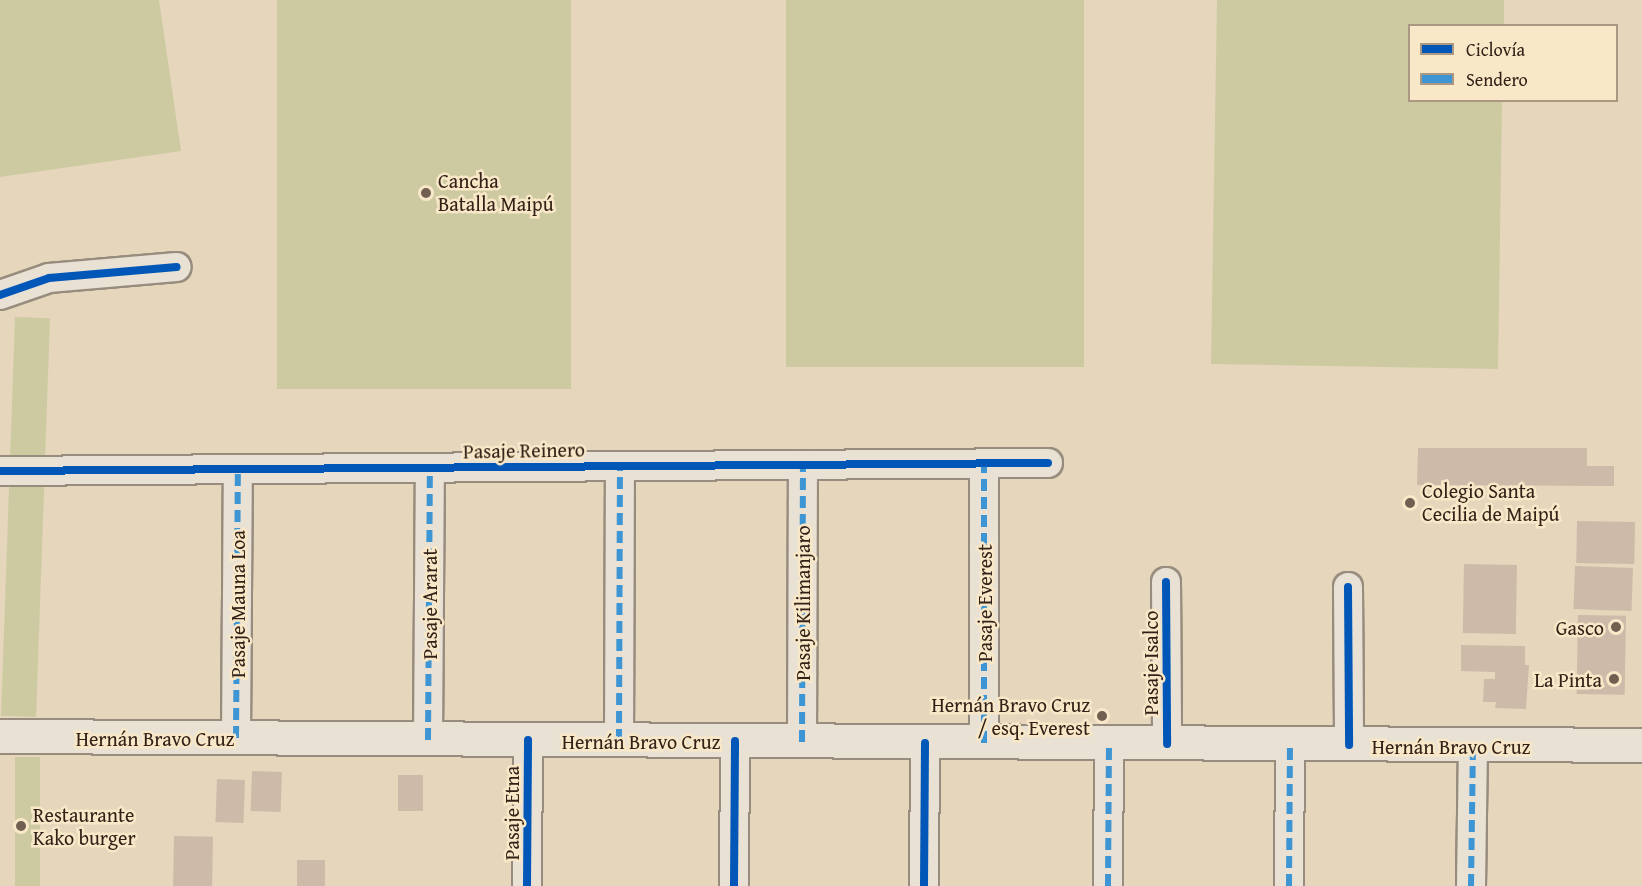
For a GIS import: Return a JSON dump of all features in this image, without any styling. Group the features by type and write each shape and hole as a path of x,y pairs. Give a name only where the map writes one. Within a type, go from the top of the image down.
{"main road":[{"name":"Hernán Bravo Cruz","path":"0,736 925,743 1642,745"}],"street":[{"path":"0,295 49,278 177,267"},
{"name":"Pasaje Reinero","path":"0,471 1048,462"},
{"name":"Pasaje Everest","path":"984,463 984,743"},
{"name":"Pasaje Kilimanjaro","path":"802,742 803,465"},
{"path":"619,741 620,466"},
{"name":"Pasaje Ararat","path":"428,740 430,468"},
{"name":"Pasaje Mauna Loa","path":"236,738 238,470"},
{"name":"Pasaje Isalco","path":"1166,582 1167,744"},
{"path":"1348,587 1348,745"},
{"name":"Pasaje Etna","path":"527,886 528,740"},
{"path":"734,886 735,741"},
{"path":"924,886 925,743"},
{"path":"1108,886 1109,744"},
{"path":"1289,886 1290,745"},
{"path":"1471,886 1473,746"}],"shaded area":[{"path":"0,0 159,0 181,151 0,177"},
{"name":"Cancha Batalla Maipú","path":"277,0 571,0 571,389 277,389"},
{"path":"786,0 1084,0 1084,367 786,367"},
{"path":"1217,0 1504,0 1504,24 1408,24 1408,102 1502,102 1498,369 1211,364"},
{"path":"15,317 50,318 36,717 1,716"},
{"path":"15,757 40,757 40,886 15,886"}],"building":[{"path":"1418,448 1587,448 1587,466 1614,466 1614,486 1417,485"},
{"path":"1577,521 1635,522 1634,564 1576,563"},
{"path":"1464,564 1517,565 1516,634 1463,633"},
{"path":"1575,566 1633,568 1631,611 1573,609"},
{"path":"1578,615 1626,616 1625,695 1577,694"},
{"path":"1461,645 1525,646 1525,665 1529,665 1526,709 1495,708 1496,702 1483,702 1484,679 1495,679 1495,672 1461,671"},
{"path":"252,771 282,772 281,812 251,811"},
{"path":"398,775 423,775 423,811 398,811"},
{"path":"217,779 245,780 243,823 215,822"},
{"path":"174,836 213,837 212,886 173,886"},
{"path":"297,860 325,860 325,886 297,886"}],"marked path":[{"path":"984,463 984,743"},
{"path":"802,742 803,465"},
{"path":"619,741 620,466"},
{"path":"428,740 430,468"},
{"path":"236,738 238,470"},
{"path":"1108,886 1109,744"},
{"path":"1289,886 1290,745"},
{"path":"1471,886 1473,746"}],"cycle path":[{"path":"0,295 49,278 177,267"},
{"path":"0,471 1048,463"},
{"path":"1166,582 1167,744"},
{"path":"1348,587 1349,745"},
{"path":"527,886 528,740"},
{"path":"734,886 735,741"},
{"path":"924,886 925,743"}],"place":[{"name":"Cancha Batalla Maipú","path":"426,193"},
{"name":"Colegio Santa Cecilia de Maipú","path":"1410,503"},
{"name":"Gasco","path":"1616,627"},
{"name":"La Pinta","path":"1614,679"},
{"name":"Hernán Bravo Cruz / esq. Everest","path":"1102,716"},
{"name":"Restaurante Kako burger","path":"21,826"}]}
